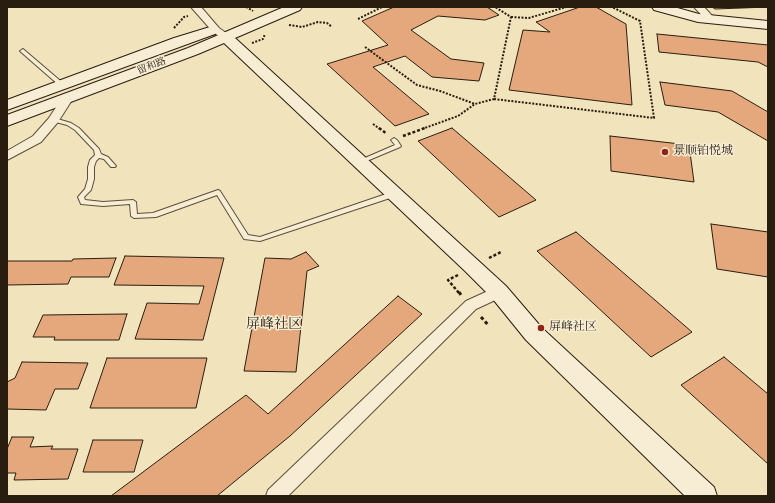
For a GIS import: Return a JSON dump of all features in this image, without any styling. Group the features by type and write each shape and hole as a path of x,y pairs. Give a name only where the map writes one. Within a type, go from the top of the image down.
{"street":[{"path":"196,7 221,34 499,292 534,334 572,368 704,496"},
{"name":"留和路","path":"7,105 178,41 221,34 271,7"},
{"name":"留和路","path":"7,122 66,100 221,34 295,7"},
{"path":"659,7 698,18 768,24"},
{"path":"699,7 710,19"},
{"path":"7,156 37,139 54,120 66,100"},
{"path":"275,496 471,306 499,292"}],"lane":[{"path":"23,51 62,85"},
{"path":"54,120 69,124 77,130 97,150 98,155"},
{"path":"360,162 398,146 394,140"},
{"path":"98,155 106,158 113,166"},
{"path":"98,155 93,160 88,190 81,197 83,202 103,204 133,202 134,216 154,215 218,192 246,237 260,239 394,194"}],"path":[{"path":"358,19 382,7"},
{"path":"495,7 511,17 529,18 566,7"},
{"path":"373,124 394,140 458,116 475,104 494,99 654,118 640,21 612,7"},
{"path":"494,99 511,17"},
{"path":"288,24 302,27 318,22 328,23 332,27"},
{"path":"365,47 417,85 440,91 475,104"}],"building":[{"path":"394,7 487,7 499,15 485,20 438,16 411,30 451,59 484,63 479,81 432,77 405,56 373,67 429,114 395,126 327,64 388,45 362,21"},
{"path":"580,7 596,7 626,24 632,105 509,90 523,30 550,32 536,22"},
{"path":"712,7 768,7 715,9"},
{"path":"657,34 768,45 768,67 758,62 659,52"},
{"path":"660,82 732,91 768,112 768,141 718,112 665,105"},
{"path":"452,128 536,200 499,217 418,141"},
{"path":"610,136 689,145 694,182 611,171"},
{"path":"711,224 768,232 768,277 717,269"},
{"path":"576,232 692,332 651,357 537,251"},
{"path":"306,252 319,266 307,271 296,372 244,371 265,258 291,259"},
{"path":"125,256 224,258 203,340 135,339 147,303 199,304 204,286 114,285"},
{"path":"116,258 109,277 71,277 68,284 7,285 7,261 72,261 73,259"},
{"path":"398,296 422,314 290,436 217,496 111,496 246,395 268,414"},
{"path":"127,314 119,340 54,340 55,337 33,337 43,315"},
{"path":"724,357 768,394 768,464 681,385"},
{"path":"107,358 207,358 196,408 90,408"},
{"path":"22,362 88,363 78,389 55,389 46,410 7,409 7,382 15,378"},
{"path":"12,437 34,437 30,447 53,446 51,449 78,449 68,479 14,480 16,473 7,473 7,449"},
{"path":"93,440 143,440 134,472 83,472"}],"place":[{"name":"景顺铂悦城","path":"665,152"},
{"name":"屏峰社区","path":"541,328"}],"district":[{"name":"屏峰社区","path":"274,326"}]}
